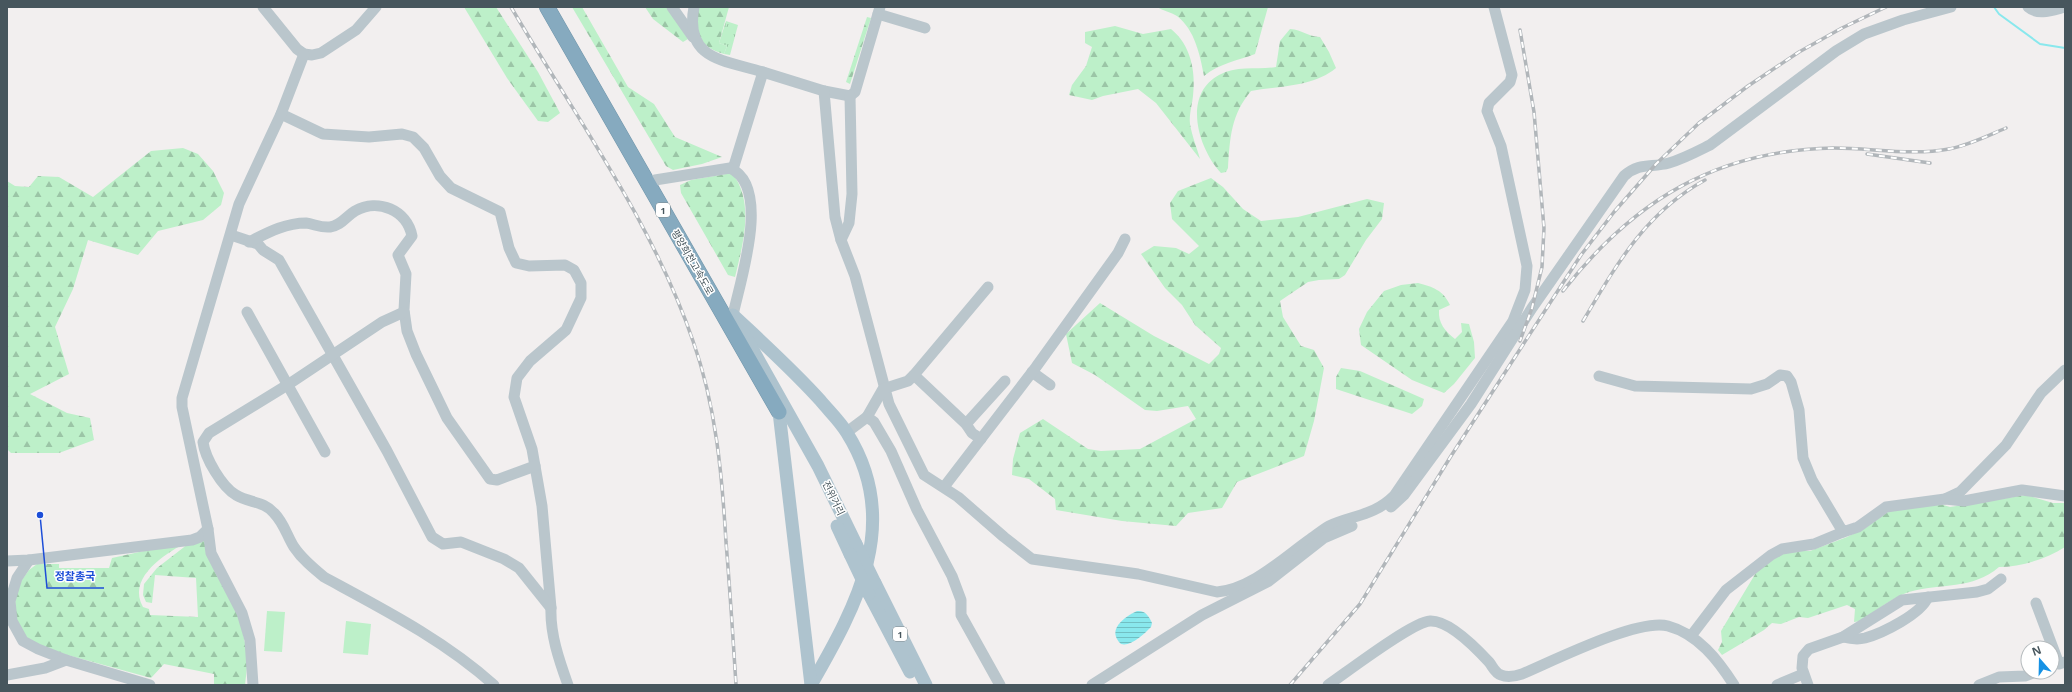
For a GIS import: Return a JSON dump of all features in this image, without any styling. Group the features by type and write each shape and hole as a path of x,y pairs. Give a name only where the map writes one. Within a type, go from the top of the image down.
{"highway":[{"name":"평양희천고속도로","path":"547,7 779,412"},
{"name":"평양희천고속도로","path":"554,7 733,315"}],"main road":[{"name":"전위거리","path":"733,315 814,459 853,549"},
{"path":"733,315 795,373 847,432 866,472 874,508 874,530 859,590 837,638 811,685"},
{"name":"전위거리","path":"779,412 853,549 916,685"},
{"path":"779,412 811,685"},
{"name":"전위거리","path":"872,588 926,685"}],"street":[{"path":"263,7 297,49 304,54 312,55 321,53 356,30 376,7"},
{"path":"672,7 701,50 714,57 824,91 850,96 855,92 879,11 925,28"},
{"path":"694,7 691,25 695,39"},
{"path":"824,91 835,217 841,240 855,276 883,388 895,418 924,475 958,497 1032,559 1138,574 1217,592 1226,592 1248,583 1327,527 1372,512 1384,506 1394,496 1513,321 1525,290 1528,266 1501,146 1487,111 1488,103 1510,82 1512,75 1494,7"},
{"path":"1092,685 1202,614 1268,581 1324,538 1384,513 1404,495 1471,404 1532,308 1624,176 1632,168 1667,163 1687,157 1710,145 1836,51 1864,34 1903,20 1951,7"},
{"path":"2028,7 2033,11 2039,12 2065,7"},
{"path":"253,685 250,640 242,613 211,553 208,529 182,407 182,398 231,236 239,204 281,114 304,54"},
{"path":"734,169 763,72"},
{"path":"841,240 849,223 852,194 850,96"},
{"path":"281,114 323,134 369,137 402,134 413,137 424,148 440,176 451,188 500,212 509,248 516,263 529,266 565,265 574,270 581,283 581,298 575,314 566,330 530,361 517,378 514,397 532,449 542,506 551,622 558,657 568,685"},
{"path":"655,180 707,170 730,168 738,171 744,179 752,206 747,252 733,315"},
{"path":"249,242 278,228 308,223 316,227 329,227 341,224 356,211 377,206 392,208 403,217 410,228 412,236 398,255 406,274 404,312 407,331 416,354 447,418 483,472 490,479 497,480 535,466"},
{"path":"231,236 258,244 263,250 279,260 387,450 432,537 444,544 461,542 504,559 519,568 551,608"},
{"path":"944,488 1032,372 1118,253 1125,239"},
{"path":"847,432 867,417 883,388 908,381 914,375 988,287"},
{"path":"247,312 289,384 325,452"},
{"path":"404,312 382,322 289,384 209,433 203,442 204,450 212,466 229,489 236,495 265,504 273,512 283,523 293,546 309,565 324,577 431,637 476,668 494,685"},
{"path":"1945,499 1960,492 2006,445 2041,393 2065,370"},
{"path":"1032,372 1050,385"},
{"path":"914,375 966,424 972,433 981,439"},
{"path":"1599,376 1635,386 1751,389 1767,384 1780,375 1787,376 1791,382 1799,410 1803,458 1812,480 1843,532"},
{"path":"966,424 1005,381"},
{"path":"867,417 874,422 891,451 917,510 952,576 961,600 961,615 1000,685"},
{"path":"1691,636 1726,590 1771,555 1782,549 1814,544 1858,527 1886,508 1945,499 1964,501 2022,490 2065,496"},
{"path":"7,561 29,560 192,540 200,537 208,529"},
{"path":"29,560 17,578 10,601 12,621 23,641 38,649 66,660 150,685"},
{"path":"1808,685 1803,674 1803,656 1809,650 1844,637 1902,600 1977,592 1988,589 2001,579"},
{"path":"1217,592 1222,604"},
{"path":"1844,637 1854,639 1864,638 1898,623 1920,609 1928,597"},
{"path":"2036,603 2050,640"},
{"path":"1328,685 1406,632 1430,621 1445,625 1460,635 1476,649 1496,672 1502,676 1510,677 1522,674 1596,642 1650,624 1667,626 1691,636 1720,662 1734,685"},
{"path":"7,675 45,668 66,660"},
{"path":"1777,685 1803,674"},
{"path":"1979,685 1999,677 2027,681"}],"green space":[{"path":"464,7 496,7 538,72 560,113 548,122 538,121 507,78"},
{"path":"572,7 582,7 628,87 654,104 675,137 722,157 702,164 673,170 666,166"},
{"path":"645,7 668,7 688,39 683,42 653,19"},
{"path":"697,7 729,7 719,43 727,46 724,54 715,51 703,43 697,31"},
{"path":"1157,7 1268,7 1255,54 1222,65 1204,76 1196,43 1188,28 1177,16"},
{"path":"867,17 871,18 850,84 846,82"},
{"path":"726,21 738,25 730,55 724,54 727,46 719,43"},
{"path":"1115,26 1143,34 1171,29 1178,35 1188,51 1193,68 1194,87 1190,124 1200,159 1156,103 1138,89 1103,96 1092,100 1069,95 1072,85 1086,66 1092,47 1085,43 1085,32"},
{"path":"1290,29 1320,37 1336,68 1317,79 1295,85 1251,91 1244,100 1235,118 1231,136 1228,168 1226,172 1221,173 1206,150 1201,136 1197,108 1200,95 1208,84 1219,75 1226,72 1240,69 1276,67 1280,41"},
{"path":"183,148 198,154 213,171 224,193 221,205 203,220 158,231 138,255 88,240 73,289 55,327 69,374 30,394 67,413 90,418 94,440 59,453 11,453 7,449 7,181 15,186 29,187 38,176 59,177 93,197 151,151"},
{"path":"732,173 739,184 745,210 744,237 735,277 728,275 681,193 680,185 691,180"},
{"path":"1211,178 1223,187 1243,209 1261,221 1298,217 1367,199 1384,203 1382,219 1366,240 1345,275 1339,279 1308,282 1280,301 1283,317 1301,346 1314,350 1324,368 1314,421 1304,456 1237,482 1222,508 1188,513 1176,526 1122,521 1056,510 1055,499 1029,479 1012,475 1013,459 1020,433 1043,419 1088,449 1101,451 1140,449 1196,419 1188,406 1157,411 1145,410 1095,375 1072,363 1066,334 1100,303 1154,336 1209,364 1219,354 1221,348 1195,325 1182,305 1165,288 1141,254 1154,246 1176,248 1189,254 1199,246 1172,219 1170,203 1178,191"},
{"path":"1418,283 1437,290 1444,296 1450,305 1439,310 1441,323 1448,333 1455,339 1462,332 1461,323 1469,324 1474,342 1475,358 1454,384 1444,393 1412,380 1361,345 1359,329 1367,312 1384,291 1401,285"},
{"path":"1341,368 1360,371 1424,399 1422,406 1412,414 1336,389 1336,377"},
{"path":"2026,495 2053,503 2065,503 2065,547 2033,562 2016,566 1999,567 1989,574 1967,583 1909,592 1890,601 1861,621 1854,622 1855,609 1847,605 1808,618 1799,617 1781,624 1772,623 1764,630 1722,655 1718,650 1722,642 1721,631 1757,571 1778,556 1790,551 1810,551 1847,537 1867,527 1876,518 1892,510 1940,504 1950,507"},
{"path":"206,539 240,618 248,658 245,685 214,685 214,674 164,664 151,678 53,651 28,640 16,623 15,596 21,581 29,570 37,564 59,564 59,568 109,568 112,558 162,547 180,546 155,563 148,571 143,579 139,597 143,607 149,609 150,615 198,617 196,578 155,575 152,603 146,602 143,595 144,584 157,568 188,544"},
{"path":"267,611 285,612 282,652 264,651"},
{"path":"346,621 371,624 368,655 343,653"}],"water":[{"path":"1137,611 1142,611 1148,616 1152,623 1151,627 1133,642 1129,644 1121,644 1115,634 1118,624"}],"waterway":[{"path":"1994,7 1999,14 2040,44 2065,48"}],"railway":[{"path":"511,7 611,170 634,211 676,297 693,341 707,390 717,440 736,685"},
{"path":"1290,685 1360,604 1451,456 1581,255 1614,212 1656,164 1699,123 1748,86 1799,52 1842,28 1886,7"},
{"path":"1520,30 1534,112 1544,228 1542,267 1532,308 1520,341"},
{"path":"1563,291 1590,259 1619,231 1649,206 1681,186 1716,170 1752,158 1792,151 1848,148 1920,152 1949,149 1971,143 2006,128"},
{"path":"1867,154 1930,163"},
{"path":"1583,321 1621,260 1649,224 1665,208 1684,193 1705,180"}],"place":[{"name":"정찰총국","path":"40,515"}]}
